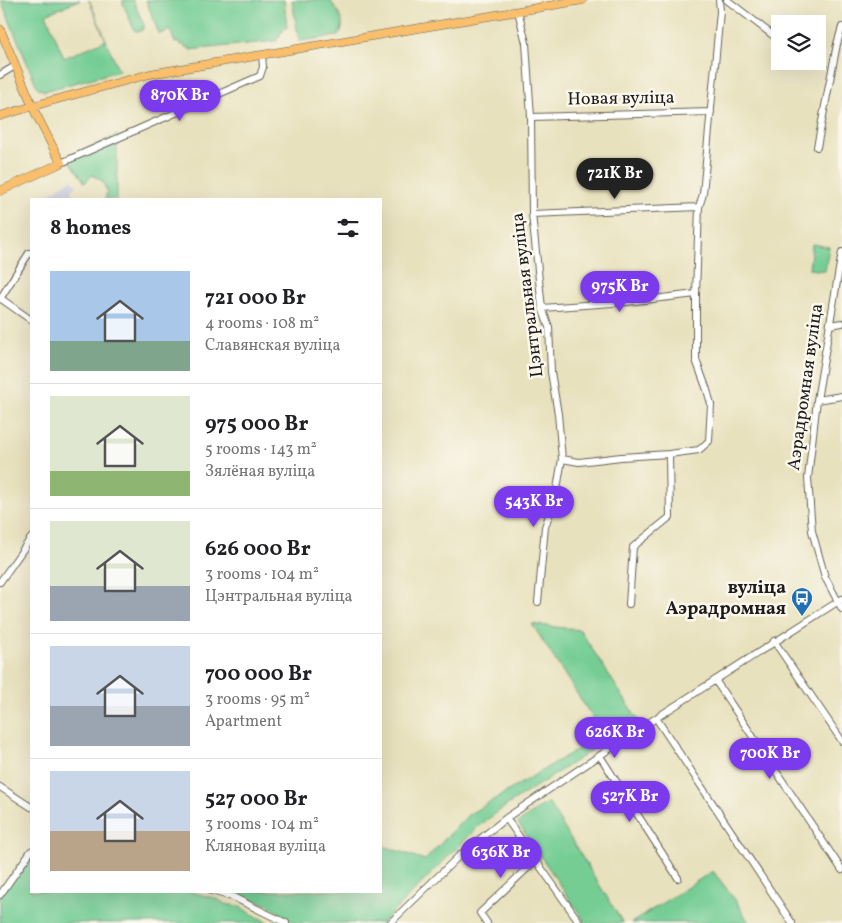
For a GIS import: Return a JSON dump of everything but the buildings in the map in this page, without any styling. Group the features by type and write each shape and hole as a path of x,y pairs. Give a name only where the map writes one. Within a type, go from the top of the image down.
{"main road":[{"path":"0,116 150,74 583,0"},
{"path":"0,28 32,106 61,163 0,191"}],"street":[{"path":"562,459 579,462 621,456 669,454 698,450 709,441 711,404 696,360 696,294 699,207 704,194 720,11 719,0"},
{"path":"726,0 771,34"},
{"name":"Цэнтральная вуліца","path":"518,11 526,43 531,117 532,214 542,308 548,327 551,372 558,414 562,459 556,495 545,527 538,602"},
{"path":"818,147 837,44 842,27"},
{"path":"61,163 260,76 263,67 262,55"},
{"path":"0,75 16,66"},
{"name":"Новая вуліца","path":"531,117 711,112"},
{"path":"532,214 699,207"},
{"path":"29,252 0,299 30,319"},
{"name":"Аэрадромная вуліца","path":"842,252 817,400 808,478 812,531 825,578 840,600 842,610"},
{"path":"542,308 627,302 696,294"},
{"path":"830,325 842,323"},
{"path":"817,400 842,396"},
{"path":"629,604 633,547 670,517 669,454"},
{"path":"0,582 30,539"},
{"path":"390,923 460,855 506,818 656,718 840,600"},
{"path":"774,641 842,741"},
{"path":"715,680 842,870"},
{"path":"656,718 792,923"},
{"path":"600,756 678,878"},
{"path":"0,787 30,806"},
{"path":"506,818 580,923"},
{"path":"0,895 30,852"},
{"path":"487,923 480,913 536,860"},
{"path":"218,893 233,897 286,923"}],"shaded area":[{"path":"72,179 77,186 72,190 72,198 44,198"}],"green space":[{"path":"1,0 80,0 46,14 64,58 106,40 119,71 44,91 37,87"},
{"path":"123,0 133,0 144,25 143,29 139,32 134,30 123,3"},
{"path":"146,0 284,0 287,28 280,32 277,41 190,50 189,47 185,48 184,44 175,43 170,30 159,34"},
{"path":"292,0 330,0 339,13 342,22 341,31 338,36 299,41"},
{"path":"117,135 117,198 105,198 107,191 102,181 92,175 85,183 68,158"},
{"path":"812,244 829,247 825,271 809,269"},
{"path":"532,624 580,630 638,720 480,825 382,923 295,923 266,904 236,893 382,893 382,845 425,860 468,815 603,734"},
{"path":"548,802 623,923 586,923 518,823"},
{"path":"30,852 30,893 196,893 218,899 225,904 238,906 269,923 0,923 0,897"},
{"path":"713,871 736,901 749,923 631,923"}],"water":[{"path":"540,492 544,493 546,502 541,509 534,510 531,499"}],"place":[{"name":"вуліца Аэрадромная","path":"802,617"}]}
